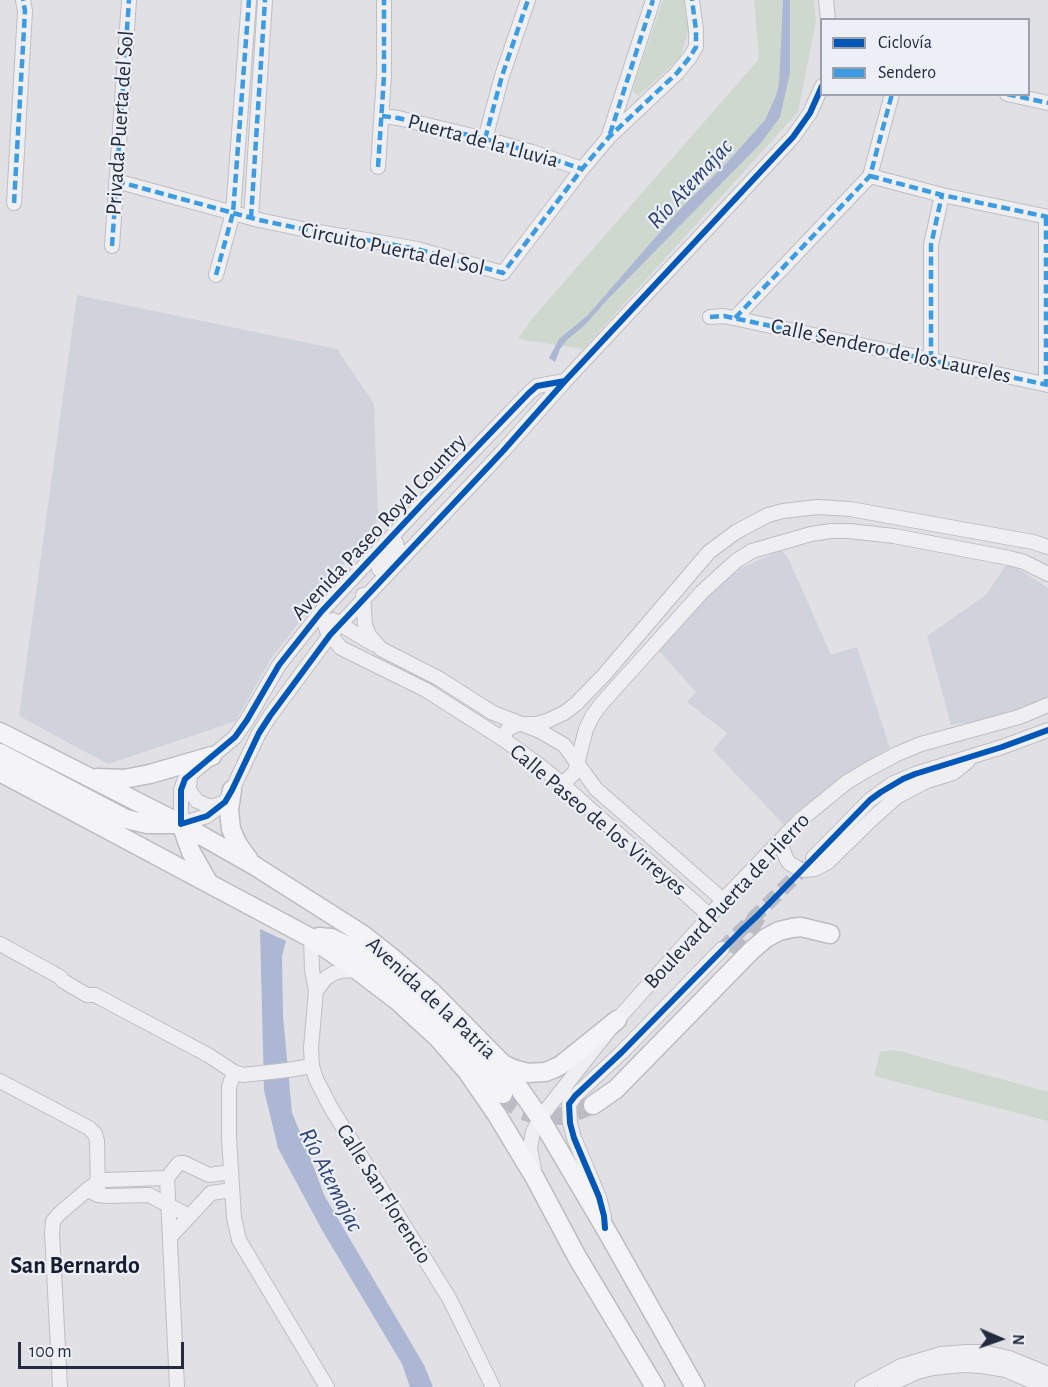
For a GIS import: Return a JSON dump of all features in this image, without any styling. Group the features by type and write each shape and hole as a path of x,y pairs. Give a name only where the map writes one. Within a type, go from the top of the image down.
{"main road":[{"name":"Avenida de la Patria","path":"0,732 181,824 255,866 362,934 432,992 500,1061 540,1118 695,1387"},
{"path":"0,753 126,819 147,824 181,824 190,852 210,884"},
{"path":"87,776 105,779 134,777 212,756"},
{"name":"Avenida de la Patria","path":"0,772 311,938 408,1010 466,1070 497,1115 535,1178 577,1257 655,1387"},
{"path":"229,796 231,829 241,850 255,866"},
{"path":"311,938 318,927 324,925 339,926 362,934"},
{"path":"727,951 607,1084 593,1105 616,1089 766,938 792,927 830,934"},
{"path":"311,938 325,937 339,941 364,955 393,976 456,1034 503,1094"},
{"path":"500,1061 513,1069 528,1073 545,1072 561,1065 617,1020"}],"street":[{"path":"14,203 25,11 22,0"},
{"name":"Privada Puerta del Sol","path":"112,246 129,0"},
{"path":"216,274 232,213 249,0"},
{"path":"251,218 265,0"},
{"path":"378,167 382,116 384,0"},
{"path":"485,139 502,76 528,0"},
{"name":"Circuito Puerta del Sol","path":"609,137 653,0"},
{"name":"Circuito Puerta del Sol","path":"116,181 251,218 417,249 503,273 609,137 677,73 690,57 696,47 692,0"},
{"path":"826,0 828,18"},
{"path":"244,66 261,67"},
{"name":"Avenida Paseo Royal Country","path":"229,796 259,733 330,635 793,136 810,113 820,90"},
{"name":"Calle Sendero de los Laureles","path":"735,318 870,176 891,96"},
{"path":"1016,96 1048,103"},
{"name":"Puerta de la Lluvia","path":"382,116 485,139 582,169"},
{"path":"870,176 942,195 1047,217 1047,384"},
{"path":"931,360 931,245 942,195"},
{"name":"Calle Sendero de los Laureles","path":"710,317 735,318 1047,384"},
{"name":"Avenida Paseo Royal Country","path":"191,773 235,737 279,665 321,612 392,536 529,393 537,386 565,381"},
{"path":"467,489 472,472 491,451 492,447 487,437"},
{"path":"503,739 511,727 519,724 547,722 576,704 604,675 709,552 736,532 768,515 794,509 818,507 850,509 1033,542 1048,547"},
{"path":"831,508 831,531"},
{"path":"561,783 572,776 578,763 586,729 602,703 684,610 725,570 752,551 790,539 831,531 849,531 872,533 1009,558 1024,562 1048,574"},
{"path":"381,649 369,635 365,625 362,600 366,583 395,552 397,547 392,536"},
{"path":"709,552 725,570"},
{"path":"321,612 330,635"},
{"name":"Calle Paseo de los Virreyes","path":"321,612 381,649 438,678 493,713 540,731 564,745 596,789 723,900"},
{"name":"Calle Paseo de los Virreyes","path":"330,635 341,648 426,690 503,739 561,783 710,916"},
{"path":"259,733 263,716 285,679 285,674 279,665"},
{"name":"Boulevard Puerta de Hierro","path":"535,1178 530,1148 533,1132 540,1118 617,1020 723,900 788,831 848,782 897,754 921,744 1020,717 1048,705"},
{"name":"Boulevard Puerta de Hierro","path":"813,858 870,800 892,784 915,774 1048,730"},
{"path":"788,831 783,842 783,853 786,858 799,869 816,869 828,862 898,796 927,781 953,773 974,756"},
{"path":"191,773 189,788 197,801 208,806 220,805 229,796"},
{"path":"191,773 185,779 182,790 181,824 207,816 229,796"},
{"name":"Calle San Florencio","path":"311,938 316,991 311,1048 312,1066 320,1089 449,1298 493,1387"},
{"path":"0,944 87,994 94,995 208,1055 234,1072 243,1075 312,1066"},
{"name":"Boulevard Puerta de Hierro","path":"605,1228 599,1197 574,1138 569,1104 727,951"},
{"path":"316,991 326,978 334,973 357,970"},
{"path":"234,1072 229,1087 229,1138 234,1218 239,1240 327,1387"},
{"path":"0,1081 89,1128 95,1134 97,1141 94,1189"},
{"path":"177,1387 167,1178 179,1163 184,1163 210,1175 231,1172"},
{"path":"60,1387 53,1221 60,1213 104,1180 167,1178"},
{"path":"94,1189 149,1195 189,1216"},
{"path":"170,1237 210,1193 232,1190"},
{"path":"862,1387 900,1366 941,1354 967,1352 983,1352 1009,1358 1048,1374"},
{"path":"885,1387 917,1372 962,1365 1006,1370 1045,1387"}],"shaded area":[{"path":"663,0 685,0 690,21 688,32 680,58 638,96 632,90"},
{"path":"754,0 814,0 816,21 798,112 583,349 518,339 531,320 759,59"},
{"path":"77,295 337,349 374,404 378,520 270,660 236,721 108,764 19,716"},
{"path":"782,550 789,560 831,655 857,647 890,748 841,778 794,814 784,825 713,750 727,733 687,702 696,692 658,650 694,608 724,581 743,567"},
{"path":"1008,562 1048,588 1048,700 1019,716 951,725 927,636 986,595"},
{"path":"892,1050 1048,1092 1048,1121 874,1076 880,1052"}],"water":[{"path":"783,0 790,0 790,73 780,117 761,143 586,324 567,340 560,349 555,362 549,358 559,339 588,315 681,208 723,167 765,120 779,84"},
{"path":"260,929 286,941 282,956 283,1016 292,1113 324,1195 424,1365 433,1387 410,1387 402,1364 322,1230 278,1148 264,1090"}],"tunnel":[{"path":"722,949 808,864"},
{"path":"732,953 758,915"},
{"path":"503,1094 522,1111 540,1116 566,1116 593,1105"}],"marked path":[{"path":"14,203 25,11 23,0"},
{"path":"112,246 129,0"},
{"path":"216,275 233,213 249,0"},
{"path":"251,218 265,0"},
{"path":"378,167 384,76 384,0"},
{"path":"485,139 502,76 528,0"},
{"path":"610,134 653,0"},
{"path":"116,181 259,220 417,249 503,273 609,137 677,73 690,57 696,47 692,0"},
{"path":"735,318 870,176 891,96"},
{"path":"1016,96 1048,103"},
{"path":"382,116 485,139 582,169"},
{"path":"870,176 942,195 1048,217"},
{"path":"931,360 931,245 942,195"},
{"path":"1046,217 1046,384"},
{"path":"710,317 724,316 1048,385"}],"cycle path":[{"path":"565,381 793,137 810,113 820,90"},
{"path":"565,381 503,451 330,635 259,733 225,802 207,816 181,824 181,790 185,779 235,737 279,665 321,612 529,393 537,386 565,381"},
{"path":"605,1228 599,1197 570,1123 569,1104 575,1096 622,1052 870,800 915,774 1048,730"}],"district":[{"name":"San Bernardo","path":"75,1266"}],"water label":[{"name":"Río Atemajac","path":"690,184"},
{"name":"Río Atemajac","path":"331,1180"}]}
